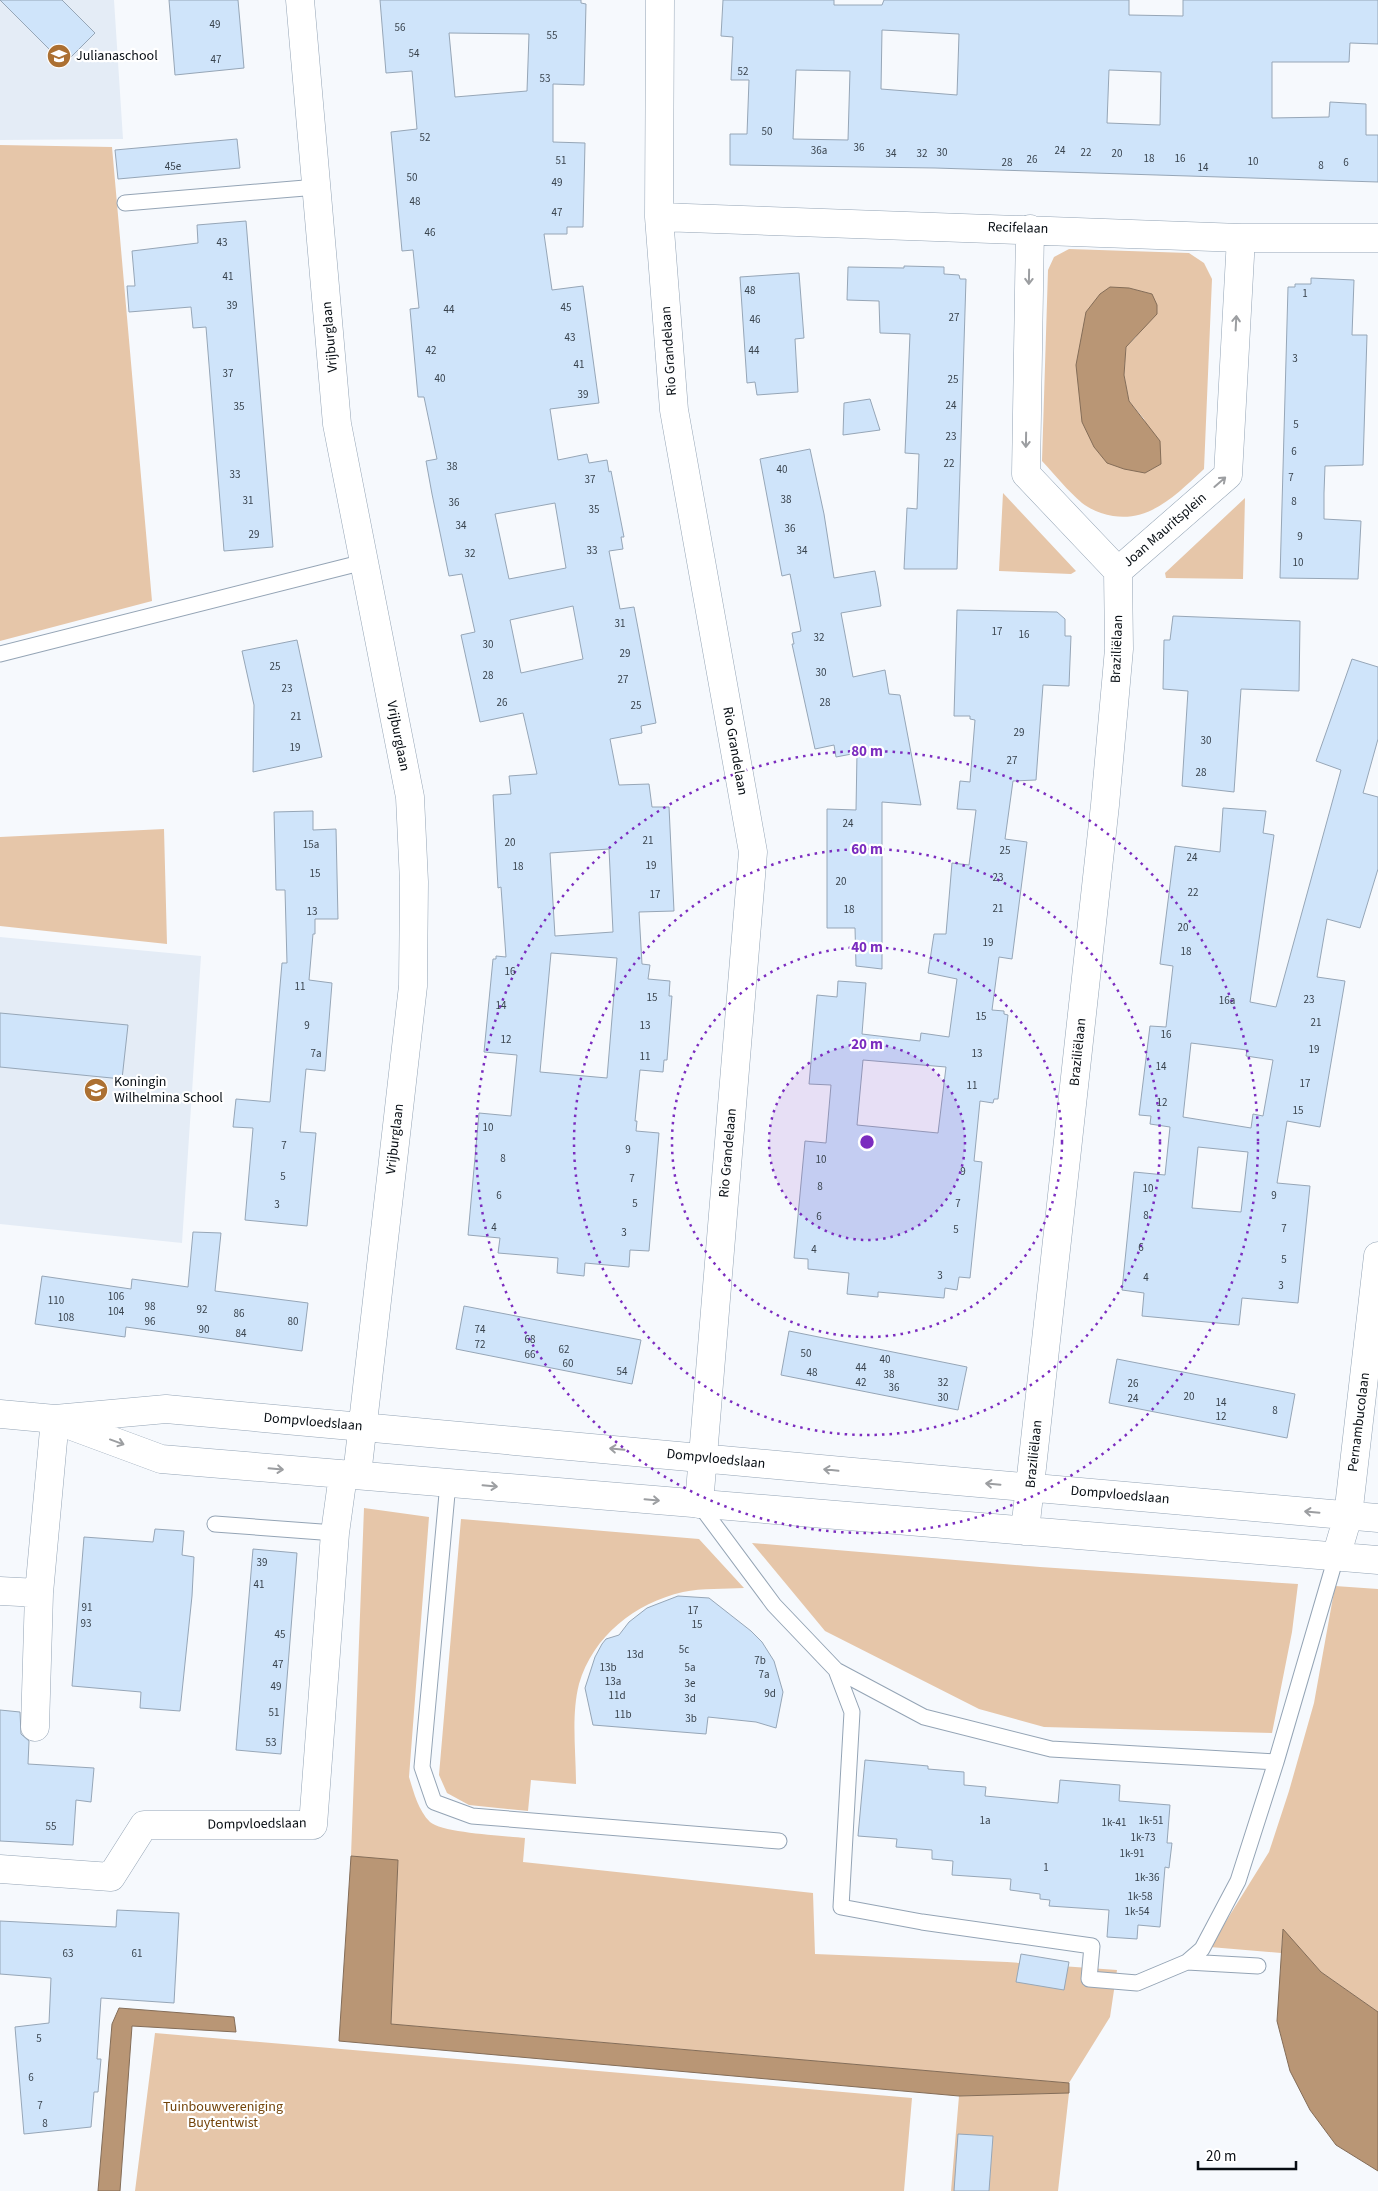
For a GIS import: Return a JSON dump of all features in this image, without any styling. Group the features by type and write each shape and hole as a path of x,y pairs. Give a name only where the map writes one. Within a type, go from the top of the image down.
{"street":[{"name":"Vrijburglaan","path":"300,0 337,424 410,797 414,882 413,986 362,1426 350,1475"},
{"name":"Rio Grandelaan","path":"660,0 659,217 674,410 753,852 699,1504"},
{"name":"Recifelaan","path":"659,217 1241,238 1378,238"},
{"name":"Joan Mauritsplein","path":"1030,229 1026,474 1118,571 1228,475 1241,238"},
{"name":"Braziliëlaan","path":"1025,1531 1105,805 1119,650 1118,571"},
{"name":"Pernambucolaan","path":"1336,1557 1348,1516 1378,1256"},
{"name":"Dompvloedslaan","path":"0,1414 55,1419 166,1409 1378,1518"},
{"name":"Dompvloedslaan","path":"55,1419 161,1459 1378,1560"},
{"path":"35,1727 39,1593 55,1419"},
{"name":"Dompvloedslaan","path":"0,1868 111,1877 144,1825 313,1825 335,1533 350,1475"},
{"path":"0,1591 39,1593"}],"lane":[{"path":"125,203 317,187"},
{"path":"0,654 364,562"},
{"path":"448,1483 422,1768 434,1802 472,1816 779,1841"},
{"path":"699,1504 774,1605 836,1670 924,1716 1051,1749 1276,1762"},
{"path":"215,1524 335,1533"},
{"path":"836,1670 852,1712 841,1907 922,1922 1092,1946 1089,1979 1137,1983 1187,1962 1202,1949 1238,1881 1276,1762 1336,1557"},
{"path":"1187,1962 1258,1966"}],"shaded area":[{"name":"Julianaschool","path":"0,0 114,0 123,139 0,140"},
{"path":"1110,287 1129,288 1152,294 1157,305 1157,314 1126,347 1124,375 1129,401 1160,441 1161,464 1145,473 1107,463 1094,447 1082,422 1076,365 1086,312 1100,294"},
{"name":"Koningin Wilhelmina School","path":"0,937 201,956 182,1243 0,1224"},
{"path":"351,1856 398,1860 391,2024 1069,2083 1069,2093 959,2096 339,2041"},
{"path":"1283,1929 1321,1972 1378,2012 1378,2171 1336,2145 1310,2110 1290,2071 1277,2021"},
{"path":"119,2008 234,2017 236,2032 132,2026 120,2191 98,2191 112,2024"}],"green space":[{"path":"0,145 112,147 152,601 0,641"},
{"path":"1069,249 1189,253 1204,263 1212,279 1204,469 1163,504 1140,515 1127,517 1113,516 1089,508 1042,461 1048,270 1054,257","holes":["1129,288 1152,294 1136,337 1126,347 1124,375 1129,401 1144,419 1161,464 1145,473 1100,294"]},
{"path":"1003,493 1076,571 1071,574 999,571"},
{"path":"1245,498 1243,579 1166,578 1165,573"},
{"path":"164,829 167,944 0,926 0,837"},
{"path":"364,1508 429,1517 409,1777 419,1807 430,1822 447,1829 525,1838 523,1862 813,1893 815,1954 1007,1962 1117,1970 1110,2017 1069,2083 391,2024 398,1861 351,1856"},
{"path":"461,1519 699,1539 744,1588 698,1590 665,1597 633,1613 605,1637 594,1651 579,1684 575,1708 576,1784 531,1780 528,1811 469,1805 447,1793 439,1775"},
{"path":"752,1543 1040,1567 1298,1584 1292,1632 1272,1733 1044,1727 979,1709 825,1631"},
{"path":"1335,1586 1378,1589 1378,2012 1321,1972 1283,1930 1281,1953 1210,1947 1269,1852 1289,1791 1314,1703"},
{"name":"Tuinbouwvereniging Buytentwist","path":"155,2033 912,2098 904,2191 135,2191"},
{"path":"1069,2093 1058,2191 951,2191 959,2096"}],"building":[{"path":"0,0 62,0 95,33 64,64"},
{"path":"169,0 238,0 244,68 175,75"},
{"path":"380,0 581,0 581,3 586,4 584,85 553,84 553,142 585,143 583,227 567,227 567,234 544,234 552,290 583,286 599,403 550,409 558,460 587,454 589,463 607,460 609,472 611,471 624,537 621,537 623,549 609,551 620,609 634,607 656,723 641,726 642,733 610,739 619,785 649,784 652,807 669,807 674,911 639,912 642,964 650,965 648,979 670,981 669,996 672,996 667,1060 664,1060 663,1072 640,1070 635,1121 637,1121 636,1131 659,1133 649,1251 630,1250 629,1267 585,1263 584,1276 557,1273 558,1258 498,1253 500,1238 468,1235 479,1113 511,1116 517,1055 484,1052 493,959 496,959 496,956 506,957 501,887 498,888 493,795 511,794 509,776 537,774 523,713 480,722 461,635 475,632 462,574 449,576 426,461 437,459 424,397 418,397 410,309 419,308 413,250 402,251 391,132 417,129 412,71 386,73","holes":["449,33 529,34 527,91 455,97","555,503 566,568 509,579 495,514","573,606 583,659 521,673 510,620","609,849 613,932 555,936 550,853","551,953 617,958 607,1078 540,1072"]},
{"path":"723,0 834,0 834,5 882,5 884,0 1129,0 1129,15 1183,16 1183,0 1378,0 1378,44 1350,43 1349,62 1272,62 1272,118 1329,117 1330,102 1366,104 1366,135 1378,135 1378,182 935,168 730,165 730,134 747,134 749,80 731,80 733,37 721,36","holes":["882,30 959,34 957,95 881,89","796,70 850,71 848,140 793,139","1109,70 1161,72 1160,125 1107,123"]},
{"path":"237,139 240,168 118,179 115,150"},
{"path":"246,221 273,547 224,551 206,327 193,328 191,307 129,312 127,286 135,286 132,251 198,243 197,225"},
{"path":"904,266 944,267 944,274 959,275 960,279 966,279 957,569 904,569 907,508 917,509 919,454 905,453 910,334 880,333 879,301 847,300 848,267 904,268"},
{"path":"799,273 804,338 795,339 798,392 757,395 755,382 747,383 740,277"},
{"path":"1311,278 1354,280 1352,335 1367,335 1363,465 1325,466 1324,493 1324,519 1361,521 1358,579 1280,578 1288,287 1295,287 1295,284 1311,284"},
{"path":"870,399 880,430 843,435 844,403"},
{"path":"810,449 824,514 834,578 875,571 881,606 841,613 853,677 885,670 889,694 900,695 921,805 882,802 882,969 856,966 855,928 827,928 827,809 856,810 857,753 836,757 834,745 815,749 792,644 794,644 792,633 801,631 790,574 782,576 760,459"},
{"path":"957,610 1057,612 1065,619 1065,636 1071,636 1069,686 1043,685 1036,780 1013,781 1005,839 1027,842 1012,959 999,957 992,1010 1004,1011 1004,1014 1008,1015 998,1099 994,1099 993,1103 980,1101 974,1161 982,1162 970,1278 959,1277 957,1290 945,1288 944,1298 878,1292 878,1297 847,1294 849,1273 808,1269 808,1259 794,1258 805,1141 826,1143 831,1085 809,1084 817,995 837,997 838,981 866,983 862,1034 920,1041 921,1033 949,1037 957,979 928,973 934,934 946,934 952,863 969,865 976,810 957,809 960,781 970,782 975,720 970,719 970,716 954,716","holes":["863,1060 946,1067 938,1133 857,1125"]},
{"path":"1173,616 1300,621 1299,691 1241,689 1234,792 1182,786 1188,691 1163,689 1164,640 1170,640"},
{"path":"297,640 322,757 253,772 254,705 242,651"},
{"path":"1352,659 1378,667 1378,739 1363,793 1378,797 1378,869 1360,928 1327,919 1317,977 1345,981 1320,1127 1287,1121 1277,1183 1310,1186 1298,1303 1242,1298 1239,1325 1142,1316 1144,1293 1122,1290 1134,1172 1165,1175 1170,1127 1150,1124 1151,1116 1139,1115 1150,1026 1166,1027 1173,966 1160,964 1175,846 1220,852 1223,808 1266,811 1263,833 1274,835 1250,1002 1276,1007 1341,770 1316,761","holes":["1191,1043 1247,1050 1246,1056 1273,1060 1263,1116 1253,1114 1251,1128 1183,1117","1198,1147 1248,1152 1241,1212 1192,1208"]},
{"path":"313,811 313,830 336,829 338,919 315,919 315,934 313,934 309,980 332,983 325,1071 306,1069 300,1132 316,1133 307,1226 245,1220 253,1128 233,1127 236,1099 270,1102 282,963 287,963 285,890 276,890 274,812"},
{"path":"0,1013 128,1025 122,1079 0,1067"},
{"path":"193,1232 221,1233 215,1291 308,1303 302,1351 126,1327 125,1337 35,1324 42,1276 131,1289 132,1279 188,1287"},
{"path":"464,1306 641,1340 632,1384 456,1349"},
{"path":"789,1331 967,1367 958,1410 781,1375"},
{"path":"1117,1359 1295,1394 1287,1438 1109,1403"},
{"path":"155,1529 184,1531 182,1555 194,1557 192,1596 180,1711 140,1708 141,1692 72,1686 84,1537 153,1542"},
{"path":"253,1549 297,1553 281,1754 236,1750"},
{"path":"678,1596 709,1598 762,1642 774,1661 783,1692 776,1728 756,1722 708,1717 706,1734 593,1725 585,1688 595,1657 602,1644 606,1639 619,1635 629,1622 647,1608"},
{"path":"0,1710 20,1712 21,1734 29,1741 28,1764 94,1768 91,1802 76,1800 73,1845 0,1841"},
{"path":"865,1760 928,1766 928,1769 964,1772 964,1785 986,1787 985,1796 1058,1803 1060,1780 1120,1785 1119,1801 1170,1805 1167,1843 1172,1843 1169,1868 1165,1867 1160,1927 1138,1925 1137,1939 1107,1937 1109,1910 1049,1906 1050,1900 1040,1899 1040,1894 1010,1890 1011,1879 952,1875 953,1861 932,1859 932,1850 896,1847 897,1839 858,1836"},
{"path":"117,1910 179,1913 174,2003 101,1998 97,2059 101,2059 98,2092 94,2092 91,2127 24,2134 15,2027 49,2023 51,1978 0,1974 0,1921 116,1927"},
{"path":"1021,1954 1069,1962 1064,1990 1016,1982"},
{"path":"958,2134 993,2136 989,2191 954,2191"}],"place":[{"name":"Julianaschool","path":"59,56"},
{"name":"Koningin Wilhelmina School","path":"96,1090"}]}
